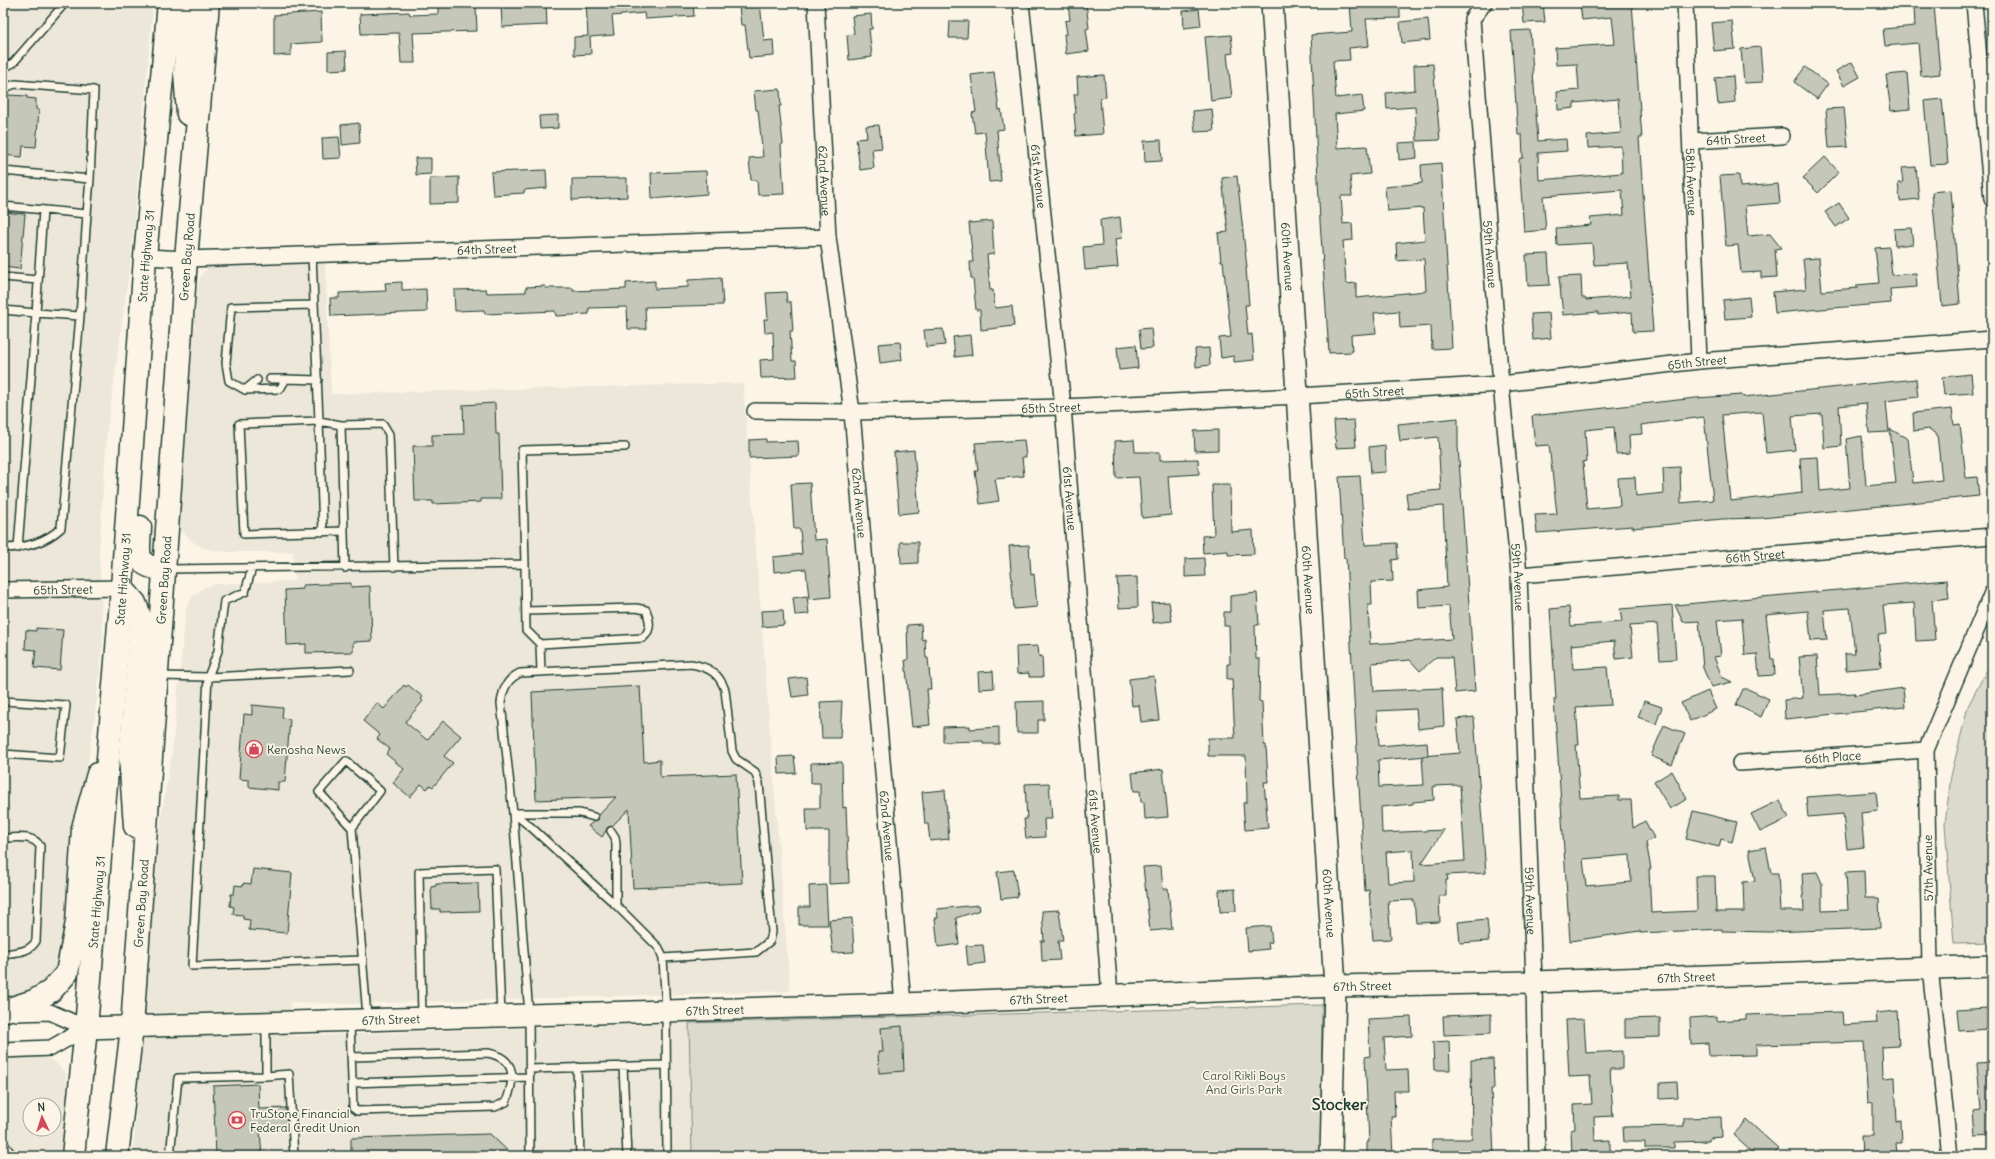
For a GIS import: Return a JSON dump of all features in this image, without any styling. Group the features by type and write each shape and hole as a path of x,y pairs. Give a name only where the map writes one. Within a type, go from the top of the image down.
{"main road":[{"name":"State Highway 31","path":"73,1156 86,1028 122,588 145,257 169,3"},
{"path":"188,3 185,73 193,173"},
{"name":"Green Bay Road","path":"118,1156 132,1026 186,259 208,3"},
{"path":"134,421 143,464 140,557 143,563 148,567 164,569"},
{"path":"122,588 136,603 141,620 130,757 141,900"},
{"path":"3,1012 34,1000 51,991 67,973 77,922 83,828 110,733"}],"street":[{"name":"62nd Avenue","path":"816,3 828,237 852,412 903,1004"},
{"name":"61st Avenue","path":"1021,3 1064,407 1110,995"},
{"name":"60th Avenue","path":"1272,3 1335,986 1331,1156"},
{"name":"59th Avenue","path":"1484,3 1472,19 1518,575 1534,982 1537,1156"},
{"name":"58th Avenue","path":"1685,3 1699,361"},
{"path":"1974,3 1992,199"},
{"name":"64th Street","path":"1691,141 1782,136"},
{"name":"64th Street","path":"145,257 186,259 828,237"},
{"name":"65th Street","path":"755,411 852,412 1064,407 1298,396 1501,384 1699,361 1992,339"},
{"name":"66th Street","path":"1518,575 1992,536"},
{"name":"65th Street","path":"3,590 122,588"},
{"name":"57th Avenue","path":"1950,1156 1930,968 1926,750 1992,593"},
{"name":"66th Place","path":"1740,763 1926,750"},
{"name":"67th Street","path":"3,1012 50,1012 86,1028 903,1004 1335,986 1534,982 1992,966"},
{"name":"67th Street","path":"3,1050 51,1048 86,1028"}],"lane":[{"path":"3,68 13,63 65,3"},
{"path":"3,89 15,84 94,90 90,179 80,316 61,528 51,537 18,548 3,548"},
{"path":"3,171 90,179"},
{"path":"3,206 87,214"},
{"path":"18,548 43,210"},
{"path":"312,255 318,380 322,532"},
{"path":"3,277 38,280"},
{"path":"286,379 280,388 245,390 229,381 226,363 231,307 314,305"},
{"path":"3,310 80,316"},
{"path":"270,379 318,380"},
{"path":"245,390 257,380"},
{"path":"344,531 244,534 239,424 319,421 341,425 383,424 390,434 394,567"},
{"path":"341,425 345,568"},
{"path":"541,672 540,644 526,630 526,564 522,450 625,447"},
{"path":"164,569 345,568 526,564"},
{"path":"252,568 245,592 224,601 218,651 208,678 192,966 362,960"},
{"path":"526,611 636,608 646,610 650,621 648,633 643,638 540,644"},
{"path":"530,1156 529,1014 513,814 501,703 502,692 508,681 520,673 691,664 706,666 718,675 722,681 725,690 732,751 736,759 755,772 759,783 772,932 770,941 756,952 663,958"},
{"path":"157,676 208,678 350,670"},
{"path":"3,701 66,705 60,758 3,754"},
{"path":"351,1056 488,1053 500,1055 507,1060 512,1078 512,1086 506,1102 495,1107 357,1111 353,1108 351,1056 359,1020 362,960 352,828 319,792 346,762 380,791 352,828"},
{"path":"513,814 580,813 594,817"},
{"path":"513,814 532,828 616,904 660,948 663,958 666,1011 667,1156"},
{"path":"611,831 615,837 616,844 616,904"},
{"path":"3,838 30,838 37,841 40,846 36,941 33,947 23,952 3,954"},
{"path":"422,1018 419,872 495,869 501,1015"},
{"path":"266,1022 266,1076"},
{"path":"529,1069 666,1065"},
{"path":"623,1066 627,1156"},
{"path":"577,1067 580,1156"},
{"path":"170,1156 178,1078 289,1074 294,1156"},
{"path":"352,1084 529,1077"},
{"path":"3,1143 10,1152 10,1156"}],"shaded area":[{"path":"3,3 153,3 131,258 107,431 99,551 103,640 94,723 81,809 71,941 48,984 21,994 3,997"},
{"path":"325,262 331,394 743,383 790,991 352,1004 290,1002 294,1036 689,1023 692,1156 133,1156 151,897 162,812 172,752 186,609 193,596 203,588 215,584 295,581 293,552 226,552 207,549 195,544 181,530 180,520 197,289 203,272 209,268 217,266"},
{"path":"41,1056 54,1061 65,1072 67,1080 61,1156 3,1156 3,1057"}],"green space":[{"path":"1992,660 1992,943 1954,944 1945,824 1951,776 1968,706"},
{"name":"Carol Rikli Boys And Girls Park","path":"1322,1005 1321,1156 692,1156 689,1023"}],"building":[{"path":"501,3 546,3 547,25 502,27"},
{"path":"586,3 693,3 694,16 645,19 644,13 612,16 614,35 590,37 591,54 574,55 574,37 588,36"},
{"path":"760,3 764,41 773,40 774,56 749,58 745,25 741,25 739,6"},
{"path":"1068,3 1086,3 1089,28 1086,29 1089,51 1066,54 1064,34 1067,34 1065,21 1070,20"},
{"path":"1350,3 1400,3 1400,18 1366,19 1369,46 1349,48 1350,60 1333,61 1336,98 1362,95 1364,111 1335,114 1337,148 1367,146 1370,174 1350,176 1352,196 1341,196 1343,224 1352,223 1353,240 1343,241 1346,284 1356,283 1356,298 1426,291 1424,259 1397,261 1396,243 1425,240 1423,208 1387,211 1385,187 1422,183 1421,165 1441,163 1452,348 1432,349 1431,326 1400,328 1399,311 1374,313 1376,333 1351,335 1352,352 1329,353 1320,221 1311,35 1352,32"},
{"path":"1522,3 1543,3 1545,22 1524,23"},
{"path":"1580,3 1632,3 1642,138 1639,138 1653,331 1633,332 1632,312 1598,315 1598,312 1563,315 1559,277 1581,276 1582,298 1585,298 1586,300 1631,296 1628,263 1594,265 1592,243 1557,245 1556,228 1591,225 1590,218 1624,215 1622,190 1543,196 1546,230 1524,232 1519,161 1520,158 1523,158 1522,135 1518,135 1511,31 1530,30 1538,141 1566,139 1567,151 1538,153 1539,180 1622,173 1621,146 1588,148 1587,136 1621,133 1618,99 1574,103 1574,108 1558,110 1557,92 1579,90 1577,64 1556,65 1555,48 1615,44 1612,17 1582,20"},
{"path":"476,5 477,31 413,33 415,63 401,63 399,33 361,34 360,14 409,12 410,15 438,14 438,7"},
{"path":"1934,5 1940,74 1921,76 1918,43 1885,46 1883,29 1915,26 1914,7"},
{"path":"1199,9 1201,26 1184,28 1183,11"},
{"path":"321,12 322,42 291,44 291,55 274,56 274,15"},
{"path":"871,14 872,29 869,29 872,57 849,60 847,35 854,34 852,16"},
{"path":"1428,19 1430,40 1402,43 1400,22"},
{"path":"950,21 968,21 967,38 949,38"},
{"path":"1732,21 1735,49 1714,51 1711,23"},
{"path":"1231,35 1233,53 1227,54 1232,98 1211,101 1205,37"},
{"path":"1760,47 1763,82 1744,83 1741,49"},
{"path":"346,51 347,69 328,70 328,52"},
{"path":"1852,62 1860,77 1844,86 1836,71"},
{"path":"1433,64 1440,140 1417,141 1415,107 1387,109 1386,93 1415,90 1414,65"},
{"path":"1805,67 1828,84 1817,99 1794,82"},
{"path":"994,72 999,110 1001,109 1004,129 997,130 1001,181 989,182 985,132 975,133 972,113 976,112 971,75"},
{"path":"1907,73 1910,109 1891,111 1886,75"},
{"path":"1104,75 1106,97 1100,98 1103,134 1076,136 1074,94 1078,94 1077,77"},
{"path":"1733,76 1735,102 1718,104 1715,78"},
{"path":"780,89 781,106 779,106 783,144 781,145 784,194 758,195 757,180 751,180 749,158 763,157 758,110 756,110 754,91"},
{"path":"7,95 27,96 27,98 36,99 36,109 39,110 36,147 23,146 22,157 3,155 3,121 5,121"},
{"path":"1942,99 1948,164 1930,165 1924,101"},
{"path":"1844,108 1848,147 1829,148 1826,109"},
{"path":"1212,109 1214,131 1195,132 1193,111"},
{"path":"558,115 558,128 540,129 539,116"},
{"path":"359,123 360,143 342,145 341,125"},
{"path":"879,125 882,148 872,149 874,168 860,170 856,139 867,138 866,126"},
{"path":"339,137 341,158 323,159 322,138"},
{"path":"1161,140 1162,161 1145,162 1144,141"},
{"path":"1416,142 1417,158 1399,160 1398,143"},
{"path":"1825,157 1839,172 1818,193 1803,178"},
{"path":"415,158 431,158 431,174 416,175"},
{"path":"1916,167 1919,199 1900,201 1898,183 1903,183 1901,168"},
{"path":"546,170 547,188 524,190 524,193 493,195 491,172"},
{"path":"706,171 707,194 652,199 651,173"},
{"path":"1739,175 1740,187 1778,184 1780,203 1745,206 1748,236 1770,234 1781,248 1775,249 1777,277 1761,278 1761,272 1741,273 1738,245 1726,246 1720,176"},
{"path":"1237,176 1247,268 1249,305 1245,305 1248,335 1252,334 1254,360 1234,362 1234,356 1221,358 1219,338 1231,337 1223,261 1221,261 1218,233 1228,232 1222,178"},
{"path":"459,177 459,203 430,204 430,178"},
{"path":"627,178 627,197 572,200 572,179"},
{"path":"1951,190 1960,304 1942,306 1932,192"},
{"path":"1839,203 1849,218 1836,227 1825,212"},
{"path":"3,212 25,214 20,269 3,267"},
{"path":"1120,217 1122,238 1115,239 1118,267 1085,270 1083,247 1102,245 1100,220"},
{"path":"992,221 994,254 987,255 990,290 993,290 995,308 1012,306 1014,326 981,330 980,310 976,310 973,278 971,278 970,262 973,262 969,223"},
{"path":"1911,228 1913,244 1895,246 1894,229"},
{"path":"1889,247 1892,275 1916,273 1917,287 1890,289 1891,303 1775,313 1773,292 1806,289 1803,259 1819,258 1822,291 1857,288 1857,285 1879,283 1875,248"},
{"path":"1548,254 1550,285 1528,286 1526,255"},
{"path":"721,278 723,305 645,307 646,329 628,329 627,307 589,308 589,314 556,316 555,311 485,314 484,310 455,311 454,290 486,289 487,293 526,292 526,287 545,286 546,288 573,288 573,291 626,289 626,283 655,281 655,289 688,287 688,280"},
{"path":"402,282 402,290 426,289 427,312 331,316 330,298 339,298 339,293 386,291 385,283"},
{"path":"786,292 787,302 791,302 793,331 790,331 792,361 796,361 797,377 761,378 760,360 774,359 773,332 765,333 764,319 768,319 766,293"},
{"path":"1749,297 1751,317 1725,319 1723,300"},
{"path":"1549,313 1551,338 1533,340 1531,314"},
{"path":"1151,328 1153,348 1141,349 1139,329"},
{"path":"943,329 945,345 926,347 924,330"},
{"path":"970,335 972,355 955,357 953,337"},
{"path":"900,342 902,360 880,363 878,344"},
{"path":"1136,345 1138,368 1119,370 1117,347"},
{"path":"1209,348 1210,365 1196,367 1195,349"},
{"path":"1971,374 1973,393 1944,395 1942,377"},
{"path":"1916,379 1918,397 1886,401 1889,432 1869,433 1866,403 1839,406 1841,446 1824,448 1822,414 1792,416 1795,450 1766,453 1762,412 1722,415 1731,501 1802,493 1800,458 1818,457 1820,491 1850,488 1846,439 1862,436 1866,486 1896,483 1890,429 1908,439 1913,483 1942,480 1937,434 1929,429 1914,431 1913,413 1952,409 1954,425 1960,424 1966,478 1977,477 1979,496 1762,518 1722,519 1633,528 1633,526 1537,533 1535,515 1557,514 1549,445 1535,446 1532,416 1696,398 1742,395 1743,397","holes":["1704,417 1713,500 1681,503 1680,467 1663,468 1664,493 1636,496 1635,477 1618,478 1620,506 1587,509 1583,462 1587,461 1585,430 1614,427 1616,454 1630,453 1629,435 1642,434 1641,425"]},
{"path":"495,403 496,434 499,434 501,499 481,499 481,502 433,504 433,501 415,501 413,446 432,446 432,435 464,434 463,405"},
{"path":"1458,418 1458,446 1475,691 1455,693 1452,657 1436,657 1420,671 1410,660 1372,663 1374,691 1442,688 1444,726 1418,729 1416,709 1377,711 1379,746 1427,742 1428,756 1460,753 1457,719 1474,717 1486,873 1447,875 1448,880 1446,880 1446,896 1439,896 1440,922 1416,923 1414,900 1388,901 1391,939 1373,940 1369,890 1365,891 1346,558 1344,558 1339,477 1360,476 1365,545 1397,543 1398,559 1392,560 1393,581 1371,582 1372,605 1368,605 1370,644 1452,639 1449,606 1419,608 1418,590 1447,587 1443,506 1408,509 1406,493 1441,490 1438,437 1400,441 1398,424","holes":["1422,756 1424,785 1379,787 1378,760","1460,785 1465,861 1421,864 1444,830 1382,833 1381,807 1413,804 1413,802 1434,800 1433,786","1413,850 1414,882 1388,883 1386,852"]},
{"path":"1354,420 1356,447 1336,448 1334,421"},
{"path":"1218,430 1218,450 1195,451 1194,431"},
{"path":"766,439 766,442 798,441 799,456 749,458 749,440"},
{"path":"1024,440 1026,457 1022,457 1024,476 995,479 999,501 980,504 975,471 978,471 975,443"},
{"path":"1134,440 1135,452 1160,452 1160,460 1198,459 1199,474 1168,476 1171,515 1142,518 1139,477 1116,478 1115,441"},
{"path":"1385,445 1386,472 1371,473 1369,447"},
{"path":"914,450 919,512 899,514 894,452"},
{"path":"810,483 814,540 827,539 831,597 809,599 806,569 774,572 773,557 802,554 800,529 794,529 791,484"},
{"path":"1212,485 1230,485 1231,532 1253,530 1254,554 1228,555 1228,551 1203,553 1202,536 1214,535"},
{"path":"900,542 918,542 918,563 901,564"},
{"path":"1029,545 1031,575 1034,574 1037,607 1014,609 1009,546"},
{"path":"1204,558 1205,576 1185,577 1185,559"},
{"path":"1137,577 1138,607 1119,608 1117,578"},
{"path":"1947,580 1949,598 1932,600 1935,640 1916,641 1914,603 1883,605 1886,634 1878,635 1881,667 1846,670 1845,654 1855,654 1850,608 1824,610 1827,640 1811,641 1808,611 1766,615 1771,659 1774,659 1775,675 1759,676 1757,654 1745,655 1742,618 1717,620 1721,656 1714,657 1722,677 1732,682 1711,687 1703,668 1699,621 1683,622 1675,605"},
{"path":"351,583 351,587 370,586 372,641 353,642 353,652 306,653 306,644 287,645 285,590 303,589 303,585"},
{"path":"1257,593 1259,625 1255,625 1256,659 1260,659 1259,701 1262,702 1264,745 1266,745 1268,782 1264,782 1268,828 1245,830 1243,803 1247,802 1246,756 1208,756 1208,738 1235,738 1232,679 1227,679 1227,664 1230,664 1229,626 1224,626 1224,612 1230,612 1230,596"},
{"path":"807,596 809,614 795,615 793,598"},
{"path":"1169,602 1172,621 1153,623 1151,603"},
{"path":"1672,605 1676,659 1660,660 1657,624 1630,626 1633,657 1616,659 1614,641 1571,645 1573,669 1607,667 1611,705 1576,707 1579,745 1576,745 1580,798 1619,796 1619,800 1631,800 1633,828 1645,821 1654,838 1646,842 1651,869 1649,869 1651,913 1697,911 1696,876 1715,876 1716,912 1744,912 1743,882 1755,881 1749,850 1766,847 1771,873 1778,873 1780,911 1804,911 1802,873 1817,872 1822,883 1822,911 1848,910 1846,872 1864,871 1865,898 1879,898 1880,928 1770,932 1722,931 1722,929 1640,933 1640,931 1570,941 1554,699 1556,699 1550,609 1569,607 1571,626 1622,622 1620,609","holes":["1630,855 1631,882 1586,886 1583,859"]},
{"path":"783,610 784,625 762,627 761,611"},
{"path":"921,624 922,640 925,639 926,658 928,658 931,689 927,689 930,725 912,727 905,660 908,660 907,625"},
{"path":"36,628 63,630 60,670 34,668 36,650 25,649 26,630 36,631"},
{"path":"1038,646 1039,657 1042,656 1043,677 1029,677 1029,673 1017,674 1016,647"},
{"path":"1817,656 1820,695 1855,693 1855,695 1903,688 1905,707 1785,719 1784,700 1803,698 1799,657"},
{"path":"993,671 994,688 979,689 978,672"},
{"path":"1154,676 1159,720 1141,722 1139,705 1132,706 1129,679"},
{"path":"806,677 808,695 792,697 789,679"},
{"path":"404,685 406,687 408,685 423,697 421,699 423,701 405,722 427,740 443,721 461,736 444,756 453,763 433,787 430,785 427,789 421,784 410,797 393,783 404,769 386,754 390,749 377,739 380,735 363,721 377,703 384,709"},
{"path":"640,686 644,762 660,760 660,777 736,774 742,883 633,888 629,809 612,826 608,827 602,837 588,826 598,820 599,815 616,797 536,800 532,692"},
{"path":"1743,689 1748,689 1769,699 1761,717 1736,705"},
{"path":"1708,691 1716,709 1690,721 1681,703"},
{"path":"842,701 840,738 822,738 820,702"},
{"path":"1044,701 1044,720 1038,720 1038,733 1017,733 1016,702"},
{"path":"1644,701 1662,707 1656,724 1638,717"},
{"path":"252,705 283,708 282,718 290,719 285,782 278,782 278,790 249,787 249,780 239,779 244,714 252,715"},
{"path":"1664,725 1685,734 1672,765 1651,756"},
{"path":"970,726 970,729 999,727 999,744 983,744 983,741 943,742 943,727"},
{"path":"794,756 796,773 779,774 778,757"},
{"path":"842,762 843,808 846,807 849,883 829,884 829,831 807,831 806,808 820,808 820,783 811,783 811,763"},
{"path":"1163,769 1168,817 1145,819 1144,802 1141,802 1140,791 1134,791 1132,773"},
{"path":"1672,771 1687,799 1670,809 1654,782"},
{"path":"1049,783 1052,819 1044,819 1045,837 1026,838 1024,819 1027,819 1025,784"},
{"path":"945,790 949,839 930,841 928,824 925,824 922,792"},
{"path":"1876,792 1878,811 1861,813 1864,847 1847,849 1843,814 1808,817 1806,797"},
{"path":"1780,800 1789,818 1760,832 1751,814"},
{"path":"1693,811 1737,822 1732,842 1721,839 1719,847 1686,839"},
{"path":"1161,866 1163,889 1168,888 1172,929 1150,931 1143,867"},
{"path":"253,869 292,873 287,933 249,930 250,920 243,919 243,915 233,914 234,907 230,906 231,894 234,894 235,885 243,886 244,883 251,884"},
{"path":"1014,870 1018,897 1001,899 997,872"},
{"path":"478,883 479,911 440,912 440,909 432,909 431,887 436,886 436,884"},
{"path":"826,885 828,925 799,925 799,907 810,907 809,886"},
{"path":"1235,889 1236,911 1220,912 1219,890"},
{"path":"979,905 980,910 956,918 959,944 938,947 935,918 938,918 937,909"},
{"path":"1059,910 1063,941 1058,941 1060,960 1042,961 1041,941 1044,941 1042,911"},
{"path":"852,918 854,952 833,953 829,920"},
{"path":"1487,919 1489,941 1460,943 1458,922"},
{"path":"1270,926 1272,942 1268,943 1269,949 1248,951 1246,928"},
{"path":"983,945 985,963 968,965 966,946"},
{"path":"1987,1008 1989,1029 1959,1031 1957,1010"},
{"path":"1897,1011 1899,1046 1882,1047 1883,1078 1895,1077 1897,1122 1901,1121 1902,1143 1896,1143 1897,1155 1862,1156 1861,1136 1873,1136 1873,1102 1868,1103 1864,1042 1756,1045 1756,1055 1709,1056 1708,1043 1691,1044 1690,1018 1717,1016 1717,1021 1746,1019 1746,1015 1842,1012 1843,1025 1877,1023 1876,1013"},
{"path":"1491,1014 1491,1033 1444,1035 1443,1016"},
{"path":"1411,1017 1412,1036 1384,1038 1386,1070 1408,1069 1409,1091 1394,1091 1395,1116 1391,1116 1393,1156 1367,1156 1367,1142 1369,1142 1365,1057 1370,1056 1368,1019"},
{"path":"1660,1018 1660,1037 1625,1038 1625,1019"},
{"path":"1584,1019 1586,1053 1622,1051 1622,1069 1610,1069 1613,1116 1594,1117 1595,1141 1610,1140 1610,1156 1572,1156 1571,1130 1575,1129 1574,1105 1592,1104 1590,1076 1569,1077 1566,1020"},
{"path":"902,1026 904,1071 879,1073 878,1052 883,1052 881,1028"},
{"path":"1449,1041 1450,1070 1434,1070 1433,1042"},
{"path":"1493,1059 1494,1089 1491,1089 1494,1156 1432,1156 1432,1139 1472,1139 1471,1060"},
{"path":"1992,1062 1992,1135 1975,1136 1973,1111 1981,1110 1977,1063"},
{"path":"1677,1082 1678,1098 1660,1099 1660,1083"},
{"name":"TruStone Financial Federal Credit Union","path":"258,1084 259,1109 286,1108 287,1129 260,1131 262,1156 216,1156 213,1086"},
{"path":"1721,1117 1722,1137 1709,1138 1709,1141 1674,1142 1674,1148 1645,1148 1645,1142 1624,1142 1623,1127 1684,1126 1684,1118"},
{"path":"1747,1120 1779,1149 1773,1156 1756,1156 1733,1135"},
{"path":"490,1134 513,1156 351,1156 351,1138"}],"place":[{"name":"Kenosha News","path":"254,749"},
{"name":"TruStone Financial Federal Credit Union","path":"237,1120"}],"district":[{"name":"Stocker","path":"1339,1104"}]}
